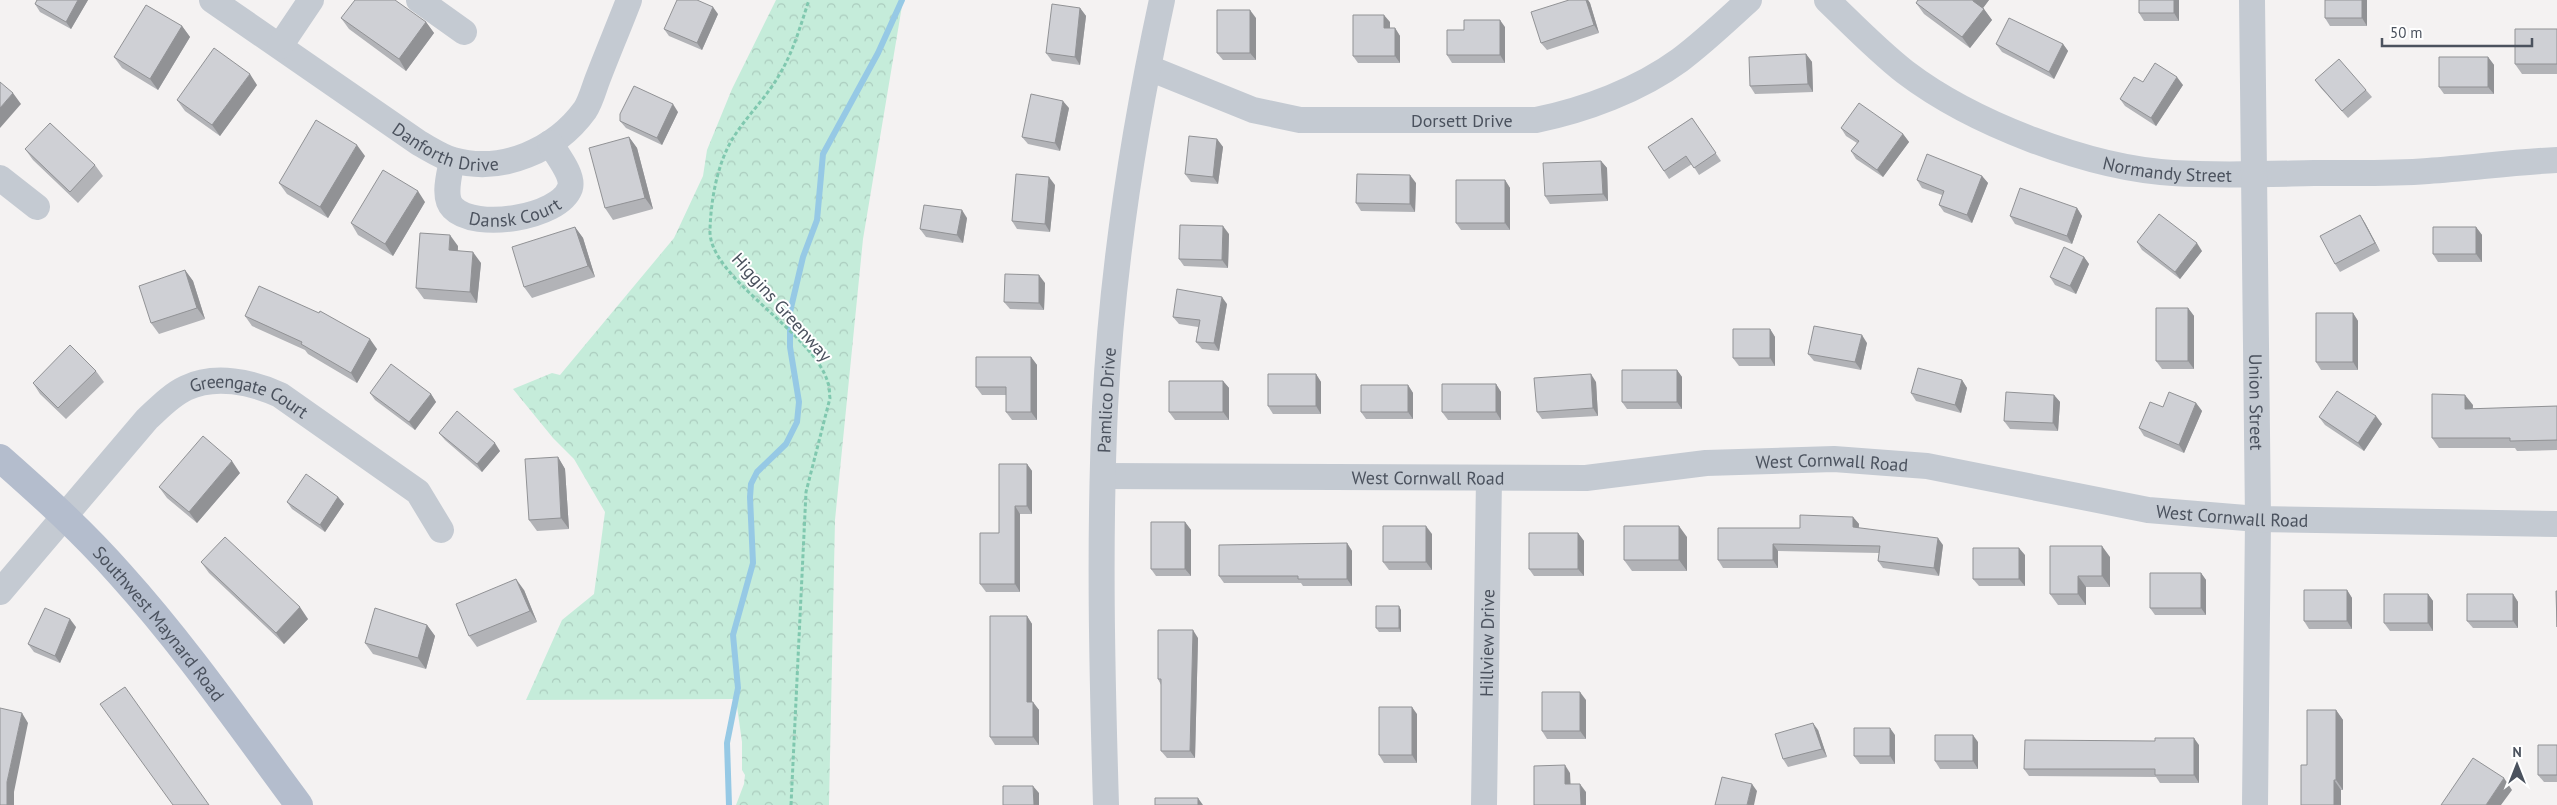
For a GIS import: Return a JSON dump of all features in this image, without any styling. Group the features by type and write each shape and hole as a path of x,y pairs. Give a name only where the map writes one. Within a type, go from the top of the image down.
{"main road":[{"name":"Southwest Maynard Road","path":"0,458 64,515 121,574 184,650 299,805"}],"street":[{"name":"Danforth Drive","path":"212,0 419,143 452,160 477,164 505,162 550,143 586,109 629,0"},
{"path":"280,46 311,0"},
{"path":"419,0 464,32"},
{"name":"Pamlico Drive","path":"1106,805 1100,563 1111,334 1127,188 1162,0"},
{"name":"Dorsett Drive","path":"1149,68 1253,110 1300,120 1536,120 1559,115 1595,102 1657,74 1713,34 1749,0"},
{"name":"Normandy Street","path":"1827,0 1906,73 1955,103 2009,130 2070,153 2124,165 2172,173 2255,174 2426,172 2557,160"},
{"name":"Union Street","path":"2252,0 2258,519 2255,805"},
{"name":"Dansk Court","path":"452,160 448,199 453,208 472,218 488,220 522,216 551,209 561,201 570,187 570,178 550,143"},
{"path":"0,178 37,207"},
{"name":"Greengate Court","path":"0,592 147,419 170,398 187,387 207,382 234,381 258,385 280,395 418,492 441,530"},
{"name":"West Cornwall Road","path":"1103,476 1586,478 1706,463 1834,459 1927,466 2148,510 2258,519 2557,524"},
{"name":"Hillview Drive","path":"1484,805 1489,479"}],"path":[{"name":"Higgins Greenway","path":"791,805 806,492 830,398 828,383 821,366 800,342 725,267 714,249 709,232 724,154 734,137 778,78 793,50 809,0"}],"green space":[{"path":"776,0 903,0 863,239 835,520 829,805 736,805 744,784 745,775 742,770 742,742 736,699 526,700 562,620 594,594 605,512 574,459 553,438 513,389 552,373 560,375 674,238 703,176 707,150 732,89"}],"building":[{"path":"37,0 78,0 66,22 35,4"},
{"path":"355,0 395,0 426,22 399,59 341,18"},
{"path":"677,0 697,0 713,7 697,43 664,29"},
{"path":"1569,0 1586,0 1594,25 1541,43 1531,12"},
{"path":"1918,0 1973,0 1984,9 1962,37 1916,3"},
{"path":"2139,0 2174,0 2174,13 2139,13"},
{"path":"2325,0 2362,0 2362,18 2325,18"},
{"path":"1052,4 1080,8 1075,57 1046,53"},
{"path":"146,5 182,26 150,79 114,57"},
{"path":"1217,10 1250,10 1250,53 1217,53"},
{"path":"1353,15 1384,15 1384,28 1395,28 1395,56 1353,56"},
{"path":"2009,18 2063,44 2049,72 1996,44"},
{"path":"1464,20 1500,20 1500,55 1447,55 1447,30 1464,30"},
{"path":"2515,29 2557,29 2557,64 2515,64"},
{"path":"214,48 250,74 212,125 177,100"},
{"path":"1806,54 1808,84 1750,86 1749,57"},
{"path":"2439,57 2488,57 2488,87 2439,87"},
{"path":"2339,59 2366,90 2342,111 2315,80"},
{"path":"2155,63 2177,77 2151,118 2120,99 2134,77 2143,82"},
{"path":"0,82 13,93 0,108"},
{"path":"634,86 673,104 657,138 620,121 620,114"},
{"path":"1031,94 1063,101 1055,143 1022,137"},
{"path":"1859,103 1903,134 1877,170 1851,151 1859,141 1841,128"},
{"path":"1692,118 1716,153 1694,168 1686,156 1664,171 1648,147"},
{"path":"316,120 357,145 320,207 279,183"},
{"path":"50,123 95,165 70,192 25,149"},
{"path":"1189,136 1217,139 1213,177 1185,174"},
{"path":"629,137 645,198 605,208 589,148"},
{"path":"1927,154 1982,176 1967,215 1939,205 1944,191 1917,180"},
{"path":"1601,161 1603,194 1545,196 1543,163"},
{"path":"383,170 418,191 385,244 351,223"},
{"path":"1016,174 1049,177 1045,224 1012,221"},
{"path":"1357,174 1410,175 1410,204 1356,203"},
{"path":"1456,180 1505,180 1505,223 1456,223"},
{"path":"2020,188 2077,208 2067,236 2010,216"},
{"path":"924,205 962,210 957,235 920,229"},
{"path":"2159,214 2197,243 2175,272 2137,242"},
{"path":"2360,215 2375,243 2335,264 2320,236"},
{"path":"1180,225 1223,226 1222,260 1179,259"},
{"path":"575,227 588,266 524,287 512,247"},
{"path":"2433,227 2476,227 2476,254 2433,254"},
{"path":"420,233 450,235 449,250 473,252 470,292 416,288"},
{"path":"2064,247 2084,257 2070,286 2050,277"},
{"path":"185,270 197,308 151,323 139,286"},
{"path":"1005,274 1039,275 1039,303 1004,302"},
{"path":"259,286 319,313 320,311 370,339 351,373 301,344 302,342 245,316"},
{"path":"1177,289 1222,297 1214,343 1196,342 1200,320 1173,317"},
{"path":"2156,308 2188,308 2188,361 2156,361"},
{"path":"2316,313 2353,313 2353,362 2316,362"},
{"path":"1814,326 1862,335 1855,362 1808,354"},
{"path":"1733,329 1770,329 1770,358 1733,358"},
{"path":"70,345 96,371 58,408 33,383"},
{"path":"976,357 1031,357 1031,412 1006,412 1006,387 976,387"},
{"path":"391,364 431,394 409,422 370,393"},
{"path":"1918,368 1962,380 1955,405 1911,393"},
{"path":"1622,370 1677,370 1677,402 1622,402"},
{"path":"1268,374 1316,374 1316,406 1268,406"},
{"path":"1591,374 1593,408 1537,412 1534,378"},
{"path":"1169,381 1223,381 1223,412 1169,412"},
{"path":"1442,384 1496,384 1496,412 1442,412"},
{"path":"1361,385 1408,385 1408,412 1361,412"},
{"path":"2337,391 2376,416 2358,443 2319,417"},
{"path":"2006,392 2054,395 2053,423 2004,421"},
{"path":"2169,392 2196,403 2179,445 2139,428 2150,402 2163,407"},
{"path":"2432,394 2465,395 2465,409 2557,406 2557,440 2510,441 2510,438 2432,438"},
{"path":"457,411 495,443 477,464 439,433"},
{"path":"203,436 232,461 189,512 159,487"},
{"path":"558,457 561,518 529,520 525,459"},
{"path":"999,464 1027,464 1027,506 1015,506 1015,584 980,584 980,533 999,533"},
{"path":"306,474 338,497 320,525 287,502"},
{"path":"1800,515 1853,517 1853,527 1938,538 1934,568 1878,561 1880,546 1773,544 1773,560 1718,560 1718,528 1800,528"},
{"path":"1151,522 1185,522 1185,569 1151,569"},
{"path":"1383,526 1426,526 1426,562 1383,562"},
{"path":"1624,526 1679,526 1679,560 1624,560"},
{"path":"1529,533 1578,533 1578,569 1529,569"},
{"path":"225,537 300,607 276,633 201,562"},
{"path":"1347,543 1347,579 1298,579 1298,576 1219,576 1219,545"},
{"path":"2050,546 2102,546 2102,576 2078,576 2078,594 2050,594"},
{"path":"1973,548 2019,548 2019,579 1973,579"},
{"path":"2150,573 2201,573 2201,608 2150,608"},
{"path":"516,579 530,611 469,636 456,604"},
{"path":"2304,590 2347,590 2347,621 2304,621"},
{"path":"2556,591 2557,591 2557,627"},
{"path":"2384,594 2428,594 2428,623 2384,623"},
{"path":"2467,594 2513,594 2513,621 2467,621"},
{"path":"1376,606 1399,606 1399,628 1376,628"},
{"path":"45,608 70,619 55,656 28,644"},
{"path":"375,608 427,625 418,658 365,643"},
{"path":"990,616 1027,616 1027,702 1033,702 1033,737 990,737"},
{"path":"1158,630 1193,630 1190,751 1161,751 1161,679 1158,679"},
{"path":"125,687 209,805 173,805 100,704"},
{"path":"1542,692 1580,692 1580,731 1542,731"},
{"path":"1379,707 1412,707 1412,755 1379,755"},
{"path":"0,708 22,713 7,782 7,805 0,805"},
{"path":"2307,710 2336,710 2334,805 2301,805 2301,765 2307,765"},
{"path":"1813,723 1822,749 1783,759 1775,734"},
{"path":"1854,728 1890,728 1890,756 1854,756"},
{"path":"1935,735 1973,735 1973,761 1935,761"},
{"path":"2155,738 2194,738 2194,775 2155,775 2155,769 2024,769 2025,740 2155,741"},
{"path":"2538,745 2557,745 2557,775 2538,775"},
{"path":"2473,758 2504,778 2486,805 2441,805"},
{"path":"1565,765 1565,784 1580,784 1581,805 1534,805 1534,766"},
{"path":"1722,777 1752,784 1747,805 1715,805"},
{"path":"1003,786 1033,786 1034,805 1003,805"},
{"path":"1155,798 1198,798 1198,805 1155,805"}],"waterway":[{"path":"729,805 727,743 738,688 733,635 753,563 751,484 757,472 786,444 797,422 799,402 790,347 790,312 803,257 817,220 823,154 878,53 902,0"}]}
